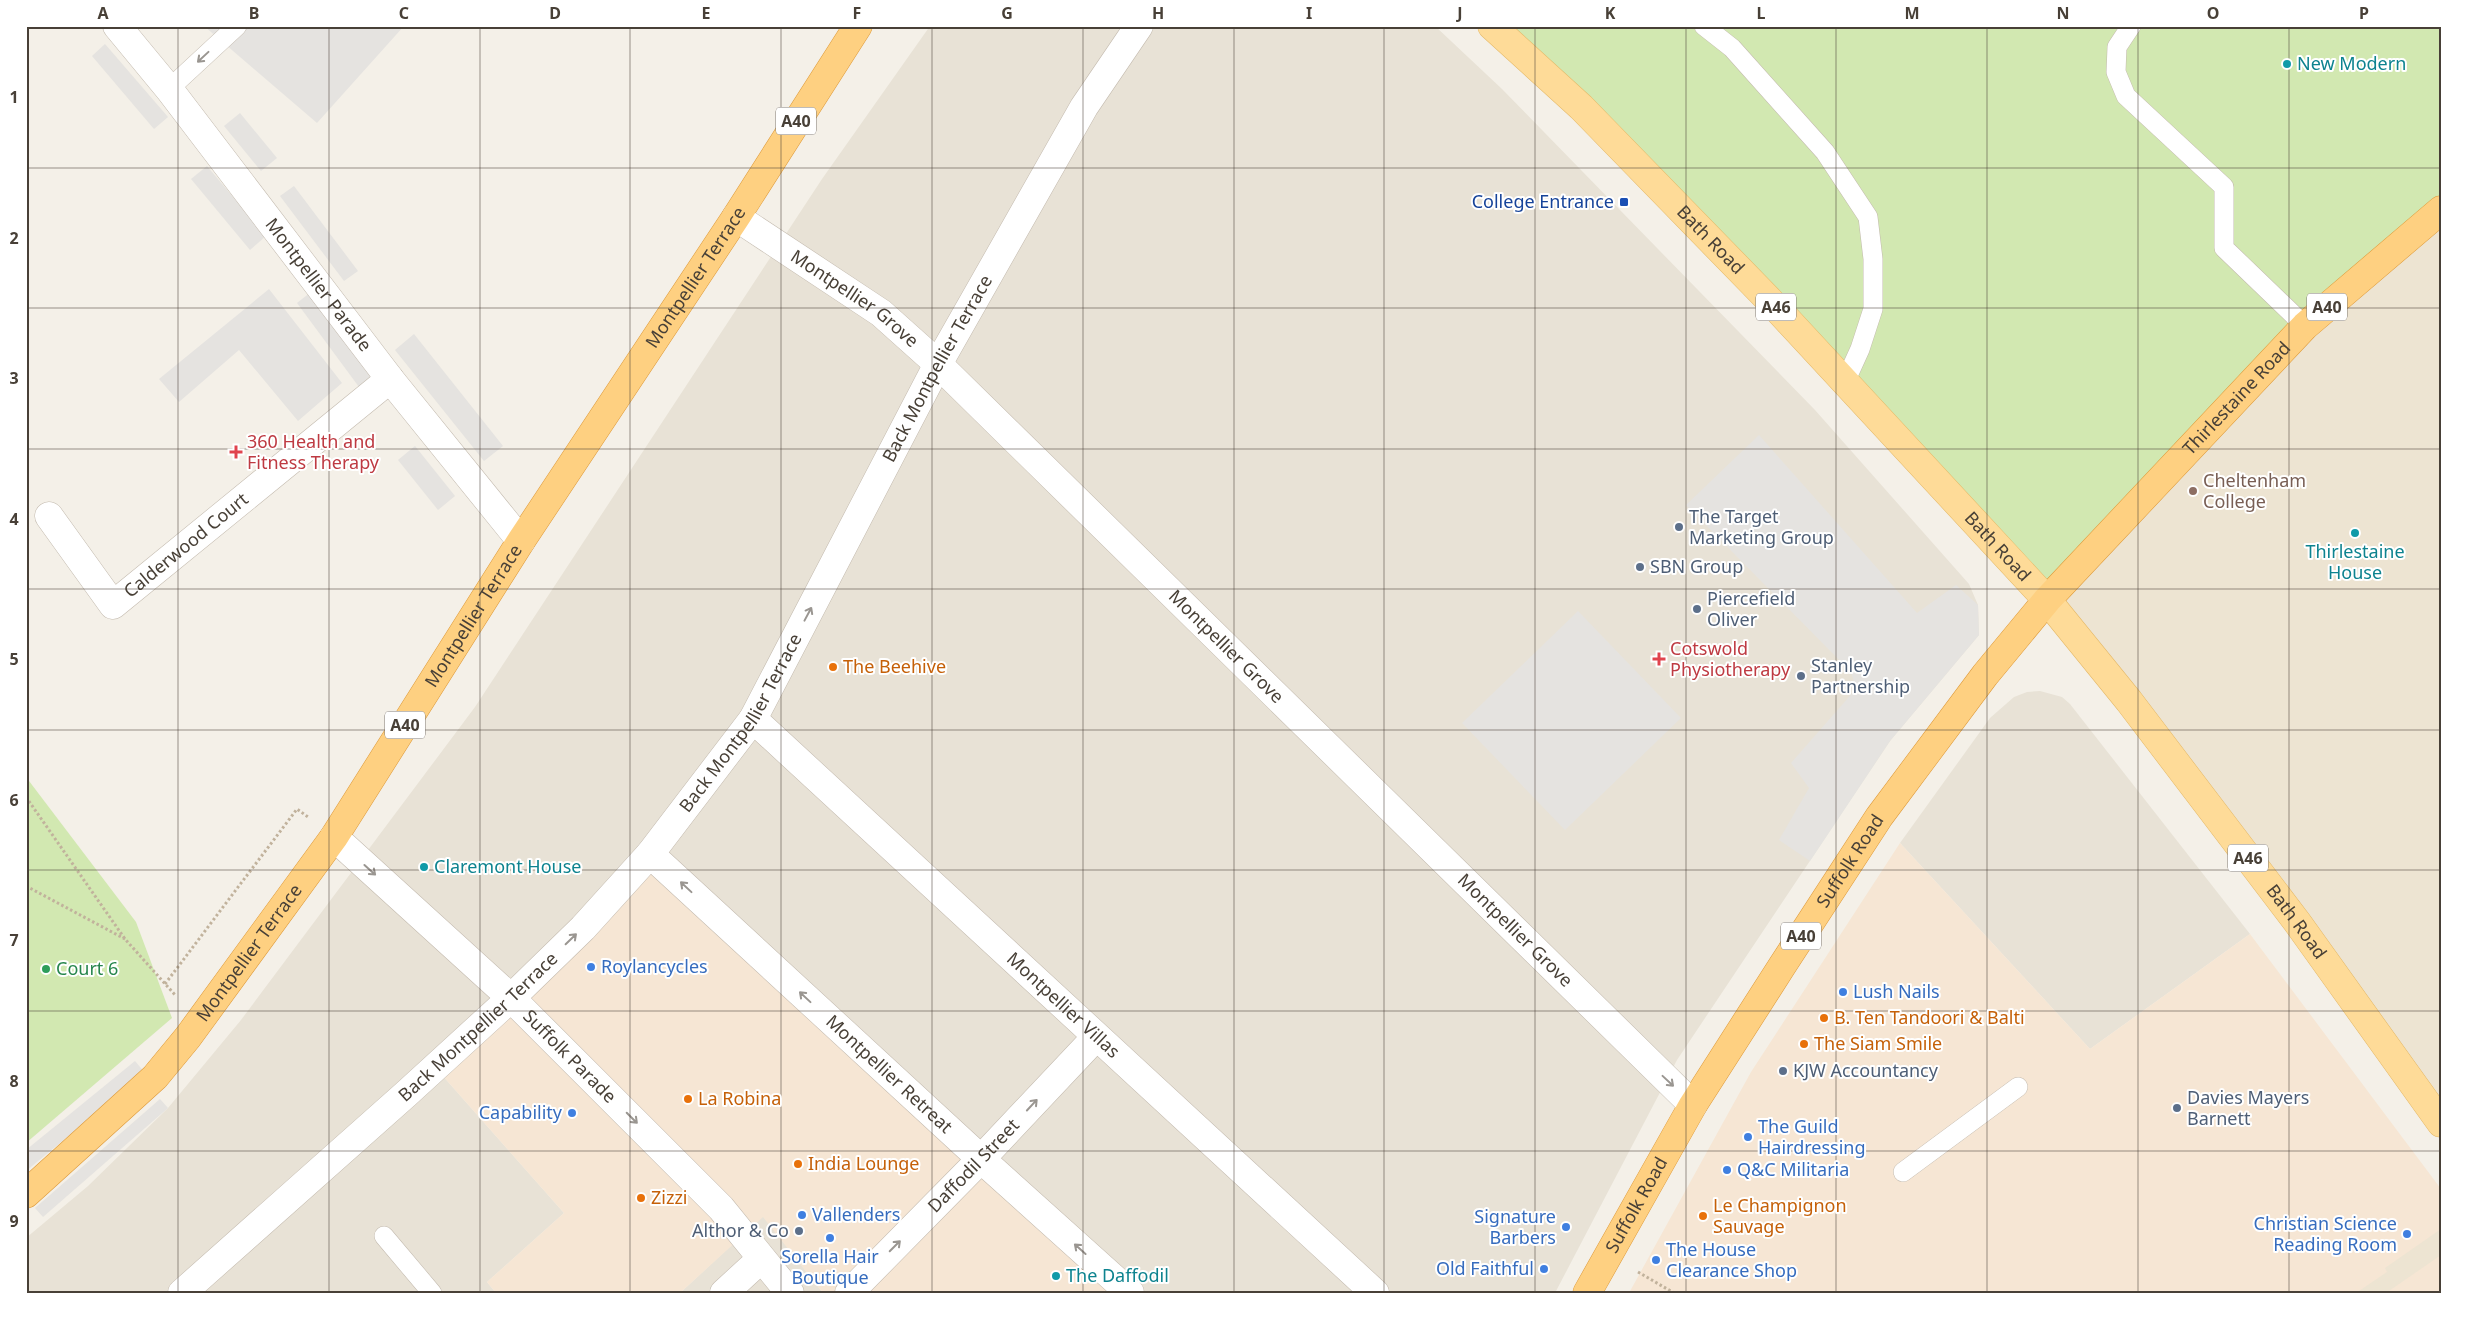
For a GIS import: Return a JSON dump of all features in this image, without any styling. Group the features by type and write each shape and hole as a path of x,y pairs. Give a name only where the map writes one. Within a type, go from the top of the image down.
{"highway":[{"name":"Montpellier Terrace","path":"26,1194 155,1077 188,1037 334,837 521,541 736,218 858,26"},
{"name":"Thirlestaine Road","path":"2047,600 2306,326 2441,210"},
{"name":"Suffolk Road","path":"1587,1293 1693,1105 1879,817 1985,675 2047,600"}],"main road":[{"name":"Bath Road","path":"1492,26 1580,107 1770,301 2047,600 2129,701 2297,922 2441,1123"}],"street":[{"name":"Montpellier Parade","path":"117,26 169,88 390,379 521,541"},
{"name":"Back Montpellier Terrace","path":"182,1293 511,998 583,928 650,854 753,719 938,364 1084,107 1139,26"},
{"name":"Montpellier Grove","path":"736,218 881,313 938,364 1693,1105"},
{"name":"Calderwood Court","path":"49,516 114,605 390,379"},
{"name":"Montpellier Villas","path":"753,719 1375,1293"},
{"name":"Suffolk Parade","path":"334,837 511,998 721,1208 790,1293"},
{"name":"Montpellier Retreat","path":"650,854 981,1159 1130,1293"},
{"name":"Daffodil Street","path":"849,1293 981,1159 1096,1037"},
{"path":"724,1293 761,1259"}],"lane":[{"path":"169,88 237,26"},
{"path":"1704,26 1732,48 1825,152 1868,217 1873,259 1873,310 1860,349 1845,382"},
{"path":"2131,26 2117,47 2116,72 2126,96 2224,187 2224,248 2306,326"},
{"path":"1903,1172 2018,1087"},
{"path":"384,1236 432,1293"}],"path":[{"path":"26,797 125,939 165,984 297,809 334,837"},
{"path":"26,886 125,939"}],"shaded area":[{"path":"204,26 404,26 317,123"},
{"path":"930,26 1435,26 1502,89 1815,410 1969,584 1978,605 1979,635 1890,741 1677,1060 1555,1293 1124,1293 442,1075 564,1213 487,1282 496,1293 26,1293 26,1238 88,1186 168,1108 241,1020 475,707 822,179"},
{"path":"2441,26 2441,1123 2047,600"},
{"path":"105,44 168,117 154,129 92,56"},
{"path":"240,113 277,158 261,171 224,126"},
{"path":"207,166 266,236 250,250 191,179"},
{"path":"294,186 358,271 344,281 280,196"},
{"path":"269,289 342,383 298,421 239,350 179,402 159,379"},
{"path":"311,292 373,377 359,387 297,303"},
{"path":"414,334 503,446 484,461 395,350"},
{"path":"1759,435 1917,613 1956,585 1978,605 1979,635 1890,741 1810,861 1779,840 1809,788 1791,763 1856,689 1851,672 1686,505"},
{"path":"415,446 455,496 438,510 398,460"},
{"path":"1578,611 1681,718 1565,830 1462,723"},
{"path":"2040,691 2062,697 2070,704 2250,934 2090,1049 1900,843 1990,718 2014,697 2027,692"},
{"path":"1900,843 2090,1049 2250,934 2441,1189 2441,1293 1629,1293 1751,1072"},
{"path":"653,867 1124,1293 823,1293 763,1217 680,1293 496,1293 487,1282 564,1213 442,1075"},
{"path":"135,1061 145,1073 26,1171 26,1150"},
{"path":"160,1099 168,1108 43,1217 35,1208"},
{"path":"763,1216 823,1293 680,1293"},
{"path":"2441,1229 2441,1255 2386,1293 2356,1293 2387,1272 2385,1268"}],"green space":[{"name":"Cheltenham College","path":"1492,26 2441,26 2441,210 2047,600"},
{"path":"26,777 136,922 172,1018 26,1143"}],"place":[{"name":"New Modern","path":"2287,64"},
{"name":"College Entrance","path":"1624,202"},
{"name":"360 Health and Fitness Therapy","path":"236,452"},
{"name":"Cheltenham College","path":"2193,491"},
{"name":"The Target Marketing Group","path":"1679,527"},
{"name":"Thirlestaine House","path":"2355,533"},
{"name":"SBN Group","path":"1640,567"},
{"name":"Piercefield Oliver","path":"1697,609"},
{"name":"Cotswold Physiotherapy","path":"1659,659"},
{"name":"The Beehive","path":"833,667"},
{"name":"Stanley Partnership","path":"1801,676"},
{"name":"Claremont House","path":"424,867"},
{"name":"Roylancycles","path":"591,967"},
{"name":"Court 6","path":"46,969"},
{"name":"Lush Nails","path":"1843,992"},
{"name":"B. Ten Tandoori & Balti","path":"1824,1018"},
{"name":"The Siam Smile","path":"1804,1044"},
{"name":"KJW Accountancy","path":"1783,1071"},
{"name":"La Robina","path":"688,1099"},
{"name":"Davies Mayers Barnett","path":"2177,1108"},
{"name":"Capability","path":"572,1113"},
{"name":"The Guild Hairdressing","path":"1748,1137"},
{"name":"India Lounge","path":"798,1164"},
{"name":"Q&C Militaria","path":"1727,1170"},
{"name":"Zizzi","path":"641,1198"},
{"name":"Vallenders","path":"802,1215"},
{"name":"Le Champignon Sauvage","path":"1703,1216"},
{"name":"Signature Barbers","path":"1566,1227"},
{"name":"Althor & Co","path":"799,1231"},
{"name":"Christian Science Reading Room","path":"2407,1234"},
{"name":"Sorella Hair Boutique","path":"830,1238"},
{"name":"The House Clearance Shop","path":"1656,1260"},
{"name":"Old Faithful","path":"1544,1269"},
{"name":"The Daffodil","path":"1056,1276"}]}
